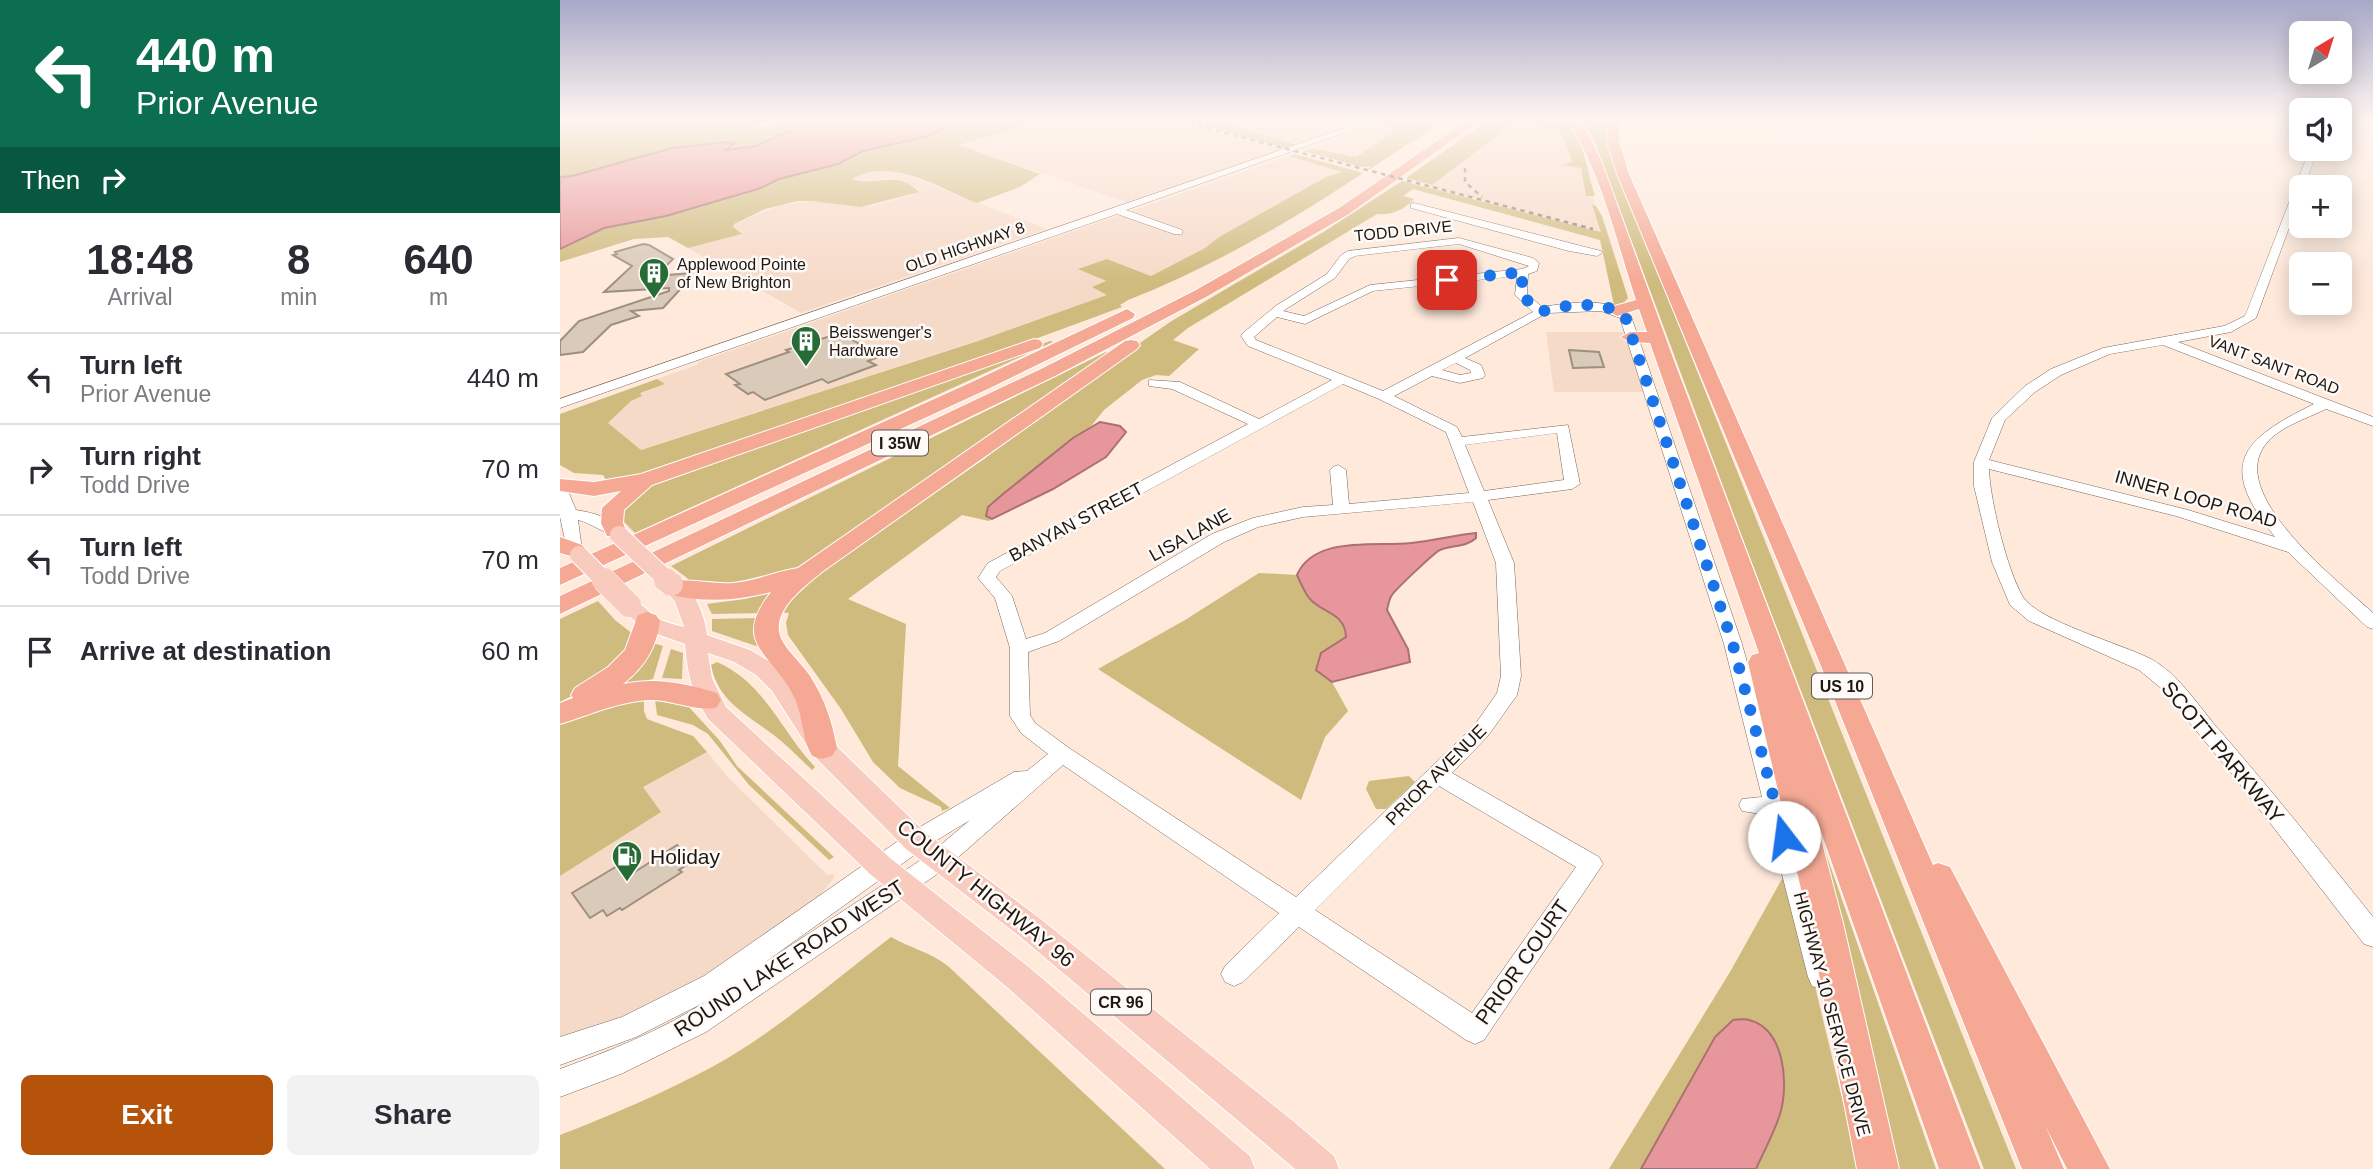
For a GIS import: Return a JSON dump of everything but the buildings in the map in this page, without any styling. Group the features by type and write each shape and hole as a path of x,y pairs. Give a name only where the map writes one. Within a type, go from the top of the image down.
{"highway":[{"path":"1211,271 1317,211 1374,174"},
{"name":"I 35W","path":"560,606 1073,360 1245,269 1352,205 1398,174"},
{"name":"US 10","path":"1599,174 1960,1169"},
{"name":"US 10","path":"1624,174 2043,1169"},
{"path":"822,748 815,712 803,687 766,636 776,602 814,567 905,506 1143,336 1245,269"},
{"name":"I 35W","path":"560,577 981,385 1153,300 660,475"},
{"path":"1617,311 1646,300"},
{"path":"1630,337 1657,338"},
{"path":"560,485 605,488 660,475"},
{"path":"615,531 612,523 613,508 628,494 660,475"},
{"path":"673,586 716,594 731,593 765,586 814,567"},
{"path":"1742,572 1759,653 1826,923 1877,1169"},
{"path":"560,712 629,665 645,640 638,613"},
{"path":"560,712 610,696 640,690 682,691 707,700"},
{"path":"1874,762 1928,857 2089,1169"}],"main road":[{"name":"CR 96","path":"615,531 690,605 695,618 698,671 707,700 731,726 891,875 1019,978 1237,1169"},
{"name":"COUNTY HIGHWAY 96","path":"567,547 638,613 696,642 742,656 764,669 780,685 822,748 927,851 1028,926 1280,1132 1321,1169"}],"street":[{"name":"OLD HIGHWAY 8","path":"560,404 1223,174"},
{"path":"1981,462 1999,418 2031,389 2056,372 2107,351 2227,329 2250,318 2305,174"},
{"path":"1414,206 1597,253"},
{"path":"1119,211 1178,232"},
{"name":"TODD DRIVE","path":"1384,396 1248,341 1248,335 1324,281 1345,257 1352,253 1459,242 1525,259"},
{"path":"1525,259 1555,244"},
{"path":"1277,313 1305,320 1370,288 1523,272 1535,267 1533,262 1525,259"},
{"path":"1523,272 1521,295 1541,312"},
{"path":"1384,396 1541,312 1564,307 1601,307 1617,311 1625,316 1630,337"},
{"name":"HIGHWAY 10 SERVICE DRIVE","path":"1630,337 1733,645 1762,751 1763,805 1847,1081 1877,1169"},
{"name":"VANT SANT ROAD","path":"2162,340 2373,422"},
{"path":"1432,371 1457,380 1478,375 1476,368 1456,358"},
{"name":"BANYAN STREET","path":"1298,911 1062,754 1028,728 1020,716 1019,648 1009,607 987,578 994,567 1343,379"},
{"path":"1154,383 1175,385 1259,424"},
{"name":"PRIOR AVENUE","path":"1234,974 1438,775 1481,731 1507,695 1511,676 1505,563 1459,442 1447,425 1384,396"},
{"path":"2294,548 2269,520 2257,500 2250,463 2255,448 2272,433 2326,404"},
{"path":"1459,442 1563,428 1572,484 1479,496"},
{"name":"INNER LOOP ROAD","path":"1981,462 2182,513 2294,548 2373,623"},
{"name":"SCOTT PARKWAY","path":"1981,462 1982,486 2001,562 2016,601 2035,617 2146,665 2168,683 2240,768 2373,936"},
{"path":"1338,470 1341,507"},
{"name":"COUNTY HIGHWAY 96","path":"560,491 567,547"},
{"name":"LISA LANE","path":"1019,648 1058,634 1234,530 1272,517 1341,507 1410,505 1479,496"},
{"name":"CR 96","path":"564,512 594,518 615,531"},
{"name":"ROUND LAKE ROAD WEST","path":"560,1051 627,1028 713,985 891,875 1062,754"},
{"name":"PRIOR COURT","path":"1298,911 1475,1031 1591,864 1438,775"},
{"name":"ROUND LAKE ROAD WEST","path":"560,1083 611,1064 697,1023 891,875"}],"shaded area":[{"path":"560,174 582,174 572,176 560,177"},
{"path":"581,174 800,174 666,216 604,228 560,249 560,177"},
{"path":"800,174 866,174 852,179 902,181 919,192 861,207 798,201 765,209 734,224 733,227 742,234 688,248 668,237 634,239 560,262 560,249 604,228 666,216 760,188"},
{"path":"867,174 903,174 1046,229 801,313 688,248 741,234 732,227 734,224 778,206 812,201 869,207 914,194 919,190 890,178 862,182 851,178"},
{"path":"901,174 1040,174 1020,187 977,203"},
{"path":"1043,174 1209,174 1126,202"},
{"path":"1239,174 1338,174 1326,177 1219,237 1205,248 1151,276 1107,259 1079,269 1107,282 1108,295 1026,325 640,450 608,423 631,401 642,396 640,393 664,384 657,379 697,365 698,362"},
{"path":"1337,174 1362,174 1249,243 1189,274 1128,300 1120,305 1122,307 869,400 649,475 608,483 603,475 574,473 560,465 560,414 657,379 665,384 640,393 642,396 631,401 608,423 641,450 975,342 1107,295 1092,287 1106,281 1078,269 1107,259 1151,276 1205,248 1219,237 1326,177"},
{"path":"1412,174 1447,174 1432,185 1406,178"},
{"path":"1446,174 1582,174 1586,196 1593,197 1595,206 1592,206 1602,232 1428,187"},
{"path":"1582,174 1589,174 1595,196 1586,196"},
{"path":"1606,174 1618,174 2016,1169 1984,1169"},
{"path":"1402,181 1601,232 1592,205 1596,206 1602,216 1628,298 1622,305 1614,305 1600,240 1413,189 1403,196 1414,199 1402,209 1388,214 1377,214 1188,328 1173,340 1199,349 1169,376 1156,375 1142,380 1104,410 1092,425 1003,494 986,516 992,519 989,521 962,515 848,599 906,624 898,766 950,808 942,811 941,807 900,788 873,762 841,709 788,635 786,623 789,613 780,612 800,587 984,459 1070,392 1170,322 1325,231"},
{"path":"1546,332 1624,332 1644,392 1554,392"},
{"path":"1053,342 635,533 622,520 624,508 654,483"},
{"path":"1106,352 1113,354 790,572 743,586 689,582 671,566"},
{"path":"1100,422 1120,426 1126,432 1106,457 1053,489 992,519 986,516 988,507 1003,494 1073,438"},
{"path":"1476,533 1476,538 1468,543 1437,552 1391,597 1387,610 1408,649 1410,662 1332,682 1316,670 1321,653 1346,637 1345,629 1338,619 1312,601 1305,592 1297,575 1305,562 1331,548 1411,543"},
{"path":"1259,573 1297,575 1310,598 1334,615 1345,629 1346,637 1321,653 1316,670 1332,682 1348,711 1325,737 1301,800 1098,669 1185,620"},
{"path":"775,591 762,613 712,614 707,604 745,599"},
{"path":"598,601 615,620 634,635 620,660 577,693 560,702 560,619"},
{"path":"760,618 762,648 712,631 712,619"},
{"path":"652,643 663,646 653,679 609,688"},
{"path":"671,649 683,653 682,679 662,678"},
{"path":"717,662 734,671 760,695 815,767 812,770 780,740 727,698 720,689 711,665"},
{"path":"644,698 647,719 693,736 707,752 643,787 661,812 560,876 560,722 605,706"},
{"path":"655,699 688,706 720,741 737,766 834,857 829,860 749,785 708,734 693,725 657,715"},
{"path":"707,752 726,775 814,862 828,875 835,874 832,881 818,897 687,991 560,1042 560,876 660,812 642,787"},
{"path":"1409,776 1415,782 1386,809 1376,809 1366,789 1369,781"},
{"path":"1816,848 1824,848 1936,1169 1899,1169 1876,1096"},
{"path":"1787,870 1859,1169 1756,1169 1781,1113 1765,1029 1749,1020 1732,1020 1701,1061 1641,1169 1609,1169 1730,972"},
{"path":"891,937 948,966 1165,1169 560,1169 560,1135 656,1095 736,1053 781,1022"},
{"path":"1733,1020 1749,1020 1761,1025 1770,1034 1777,1046 1784,1074 1780,1114 1756,1169 1641,1169 1715,1037"}],"railway":[{"path":"1381,174 1593,229"},
{"path":"1465,174 1465,182 1482,197"}],"place":[{"name":"Applewood Pointe of New Brighton","path":"654,300"},
{"name":"Beisswenger's Hardware","path":"806,368"},
{"name":"Holiday","path":"627,883"}],"route":[{"path":"1447,280 1523,272 1521,295 1541,312 1564,307 1601,307 1621,312 1625,316 1733,645 1784,837"}]}
